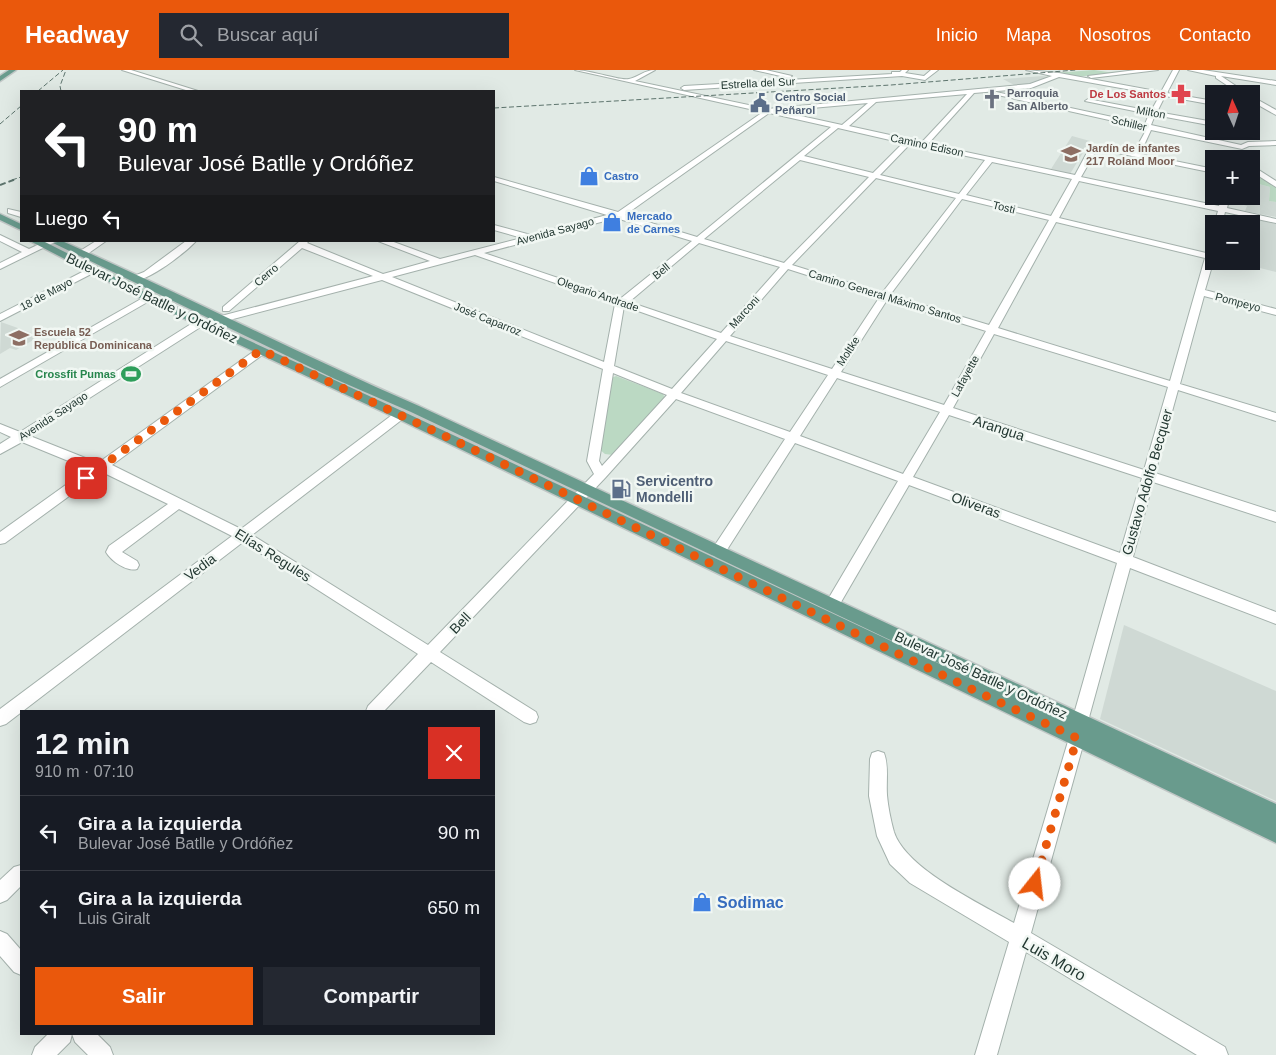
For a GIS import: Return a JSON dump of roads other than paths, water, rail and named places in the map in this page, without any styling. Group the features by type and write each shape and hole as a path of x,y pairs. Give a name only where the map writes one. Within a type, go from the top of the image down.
{"main road":[{"path":"0,79 13,70"},
{"path":"0,217 20,227"},
{"path":"0,226 20,235"},
{"name":"Bulevar José Batlle y Ordóñez","path":"46,242 83,253 137,278 223,313 339,376 681,542 984,695 1078,730 1276,814"},
{"name":"Bulevar José Batlle y Ordóñez","path":"46,242 92,270 148,298 400,415 582,495"},
{"name":"Bulevar José Batlle y Ordóñez","path":"681,542 718,552 832,605 1276,833"}],"street":[{"path":"125,70 189,90"},
{"name":"Camino Edison","path":"578,70 1276,221"},
{"path":"630,81 652,70"},
{"path":"746,84 763,70 809,80"},
{"path":"835,78 846,70"},
{"path":"876,70 903,72 927,78 935,70"},
{"path":"1029,70 1205,101"},
{"path":"1072,78 1155,70"},
{"path":"1176,70 1148,123 1148,132 1136,155 1205,170"},
{"path":"1191,70 1276,83"},
{"name":"Estrella del Sur","path":"668,89 903,72"},
{"path":"1209,72 1230,85"},
{"name":"Avenida Sayago","path":"0,450 186,330 223,313 381,276 617,215 768,111 1031,86 1060,75"},
{"path":"926,86 958,108"},
{"name":"Schiller","path":"980,91 1148,127 1242,150 1248,144 1276,143"},
{"path":"924,144 972,92"},
{"name":"Bell","path":"622,303 798,157 875,100"},
{"name":"Milton","path":"1088,101 1205,122"},
{"path":"1260,103 1276,113"},
{"path":"1260,111 1276,113"},
{"name":"Marconi","path":"582,495 674,394 786,266 909,141"},
{"name":"Lafayette","path":"832,605 946,411 1093,149 1136,155"},
{"name":"Tosti","path":"798,157 1205,256"},
{"name":"Moltke","path":"718,552 884,296 990,158"},
{"path":"1260,173 1276,184"},
{"name":"Camino General Máximo Santos","path":"495,179 786,266 1276,417"},
{"path":"1220,215 1223,205"},
{"path":"11,211 20,215"},
{"path":"495,227 530,237"},
{"path":"0,238 29,252"},
{"path":"0,266 46,242"},
{"path":"83,253 100,242"},
{"path":"137,278 147,274 191,242"},
{"path":"385,242 437,261"},
{"name":"José Caparroz","path":"303,243 674,394"},
{"name":"Cerro","path":"223,313 303,243"},
{"name":"Olegario Andrade","path":"474,252 722,337"},
{"name":"18 de Mayo","path":"0,318 92,270"},
{"name":"Gustavo Adolfo Becquer","path":"986,1055 1206,270"},
{"name":"Pompeyo","path":"1200,292 1276,312"},
{"path":"0,384 148,298"},
{"path":"601,475 593,461 607,367 618,309 622,303"},
{"name":"Arangua","path":"722,337 1276,517"},
{"path":"0,539 261,350"},
{"name":"Oliveras","path":"674,394 1125,560 1276,618"},
{"name":"Vedia","path":"0,719 400,415"},
{"name":"Elías Regules","path":"0,428 92,466 108,468 242,535 530,717"},
{"name":"Bell","path":"375,710 582,495"},
{"path":"132,566 115,554 114,550 178,503"},
{"name":"Luis Moro","path":"878,759 878,796 886,836 897,857 917,876 1217,1055"},
{"path":"0,893 20,875"},
{"path":"0,941 20,963"},
{"path":"43,1055 61,1035"},
{"path":"84,1035 102,1055"}],"railway":[{"path":"39,90 63,70"},
{"path":"61,90 60,86 66,70"},
{"path":"495,108 891,85 1076,70"},
{"path":"0,124 20,107"},
{"path":"12,180 20,177"},
{"path":"0,185 16,179"}],"place":[{"name":"De Los Santos","path":"1181,94"},
{"name":"Parroquia San Alberto","path":"992,99"},
{"name":"Centro Social Peñarol","path":"760,103"},
{"name":"Jardín de infantes 217 Roland Moor","path":"1071,154"},
{"name":"Castro","path":"589,176"},
{"name":"Mercado de Carnes","path":"612,222"},
{"name":"Escuela 52 República Dominicana","path":"19,338"},
{"name":"Crossfit Pumas","path":"131,374"},
{"name":"Servicentro Mondelli","path":"621,489"},
{"name":"Sodimac","path":"702,902"}]}
